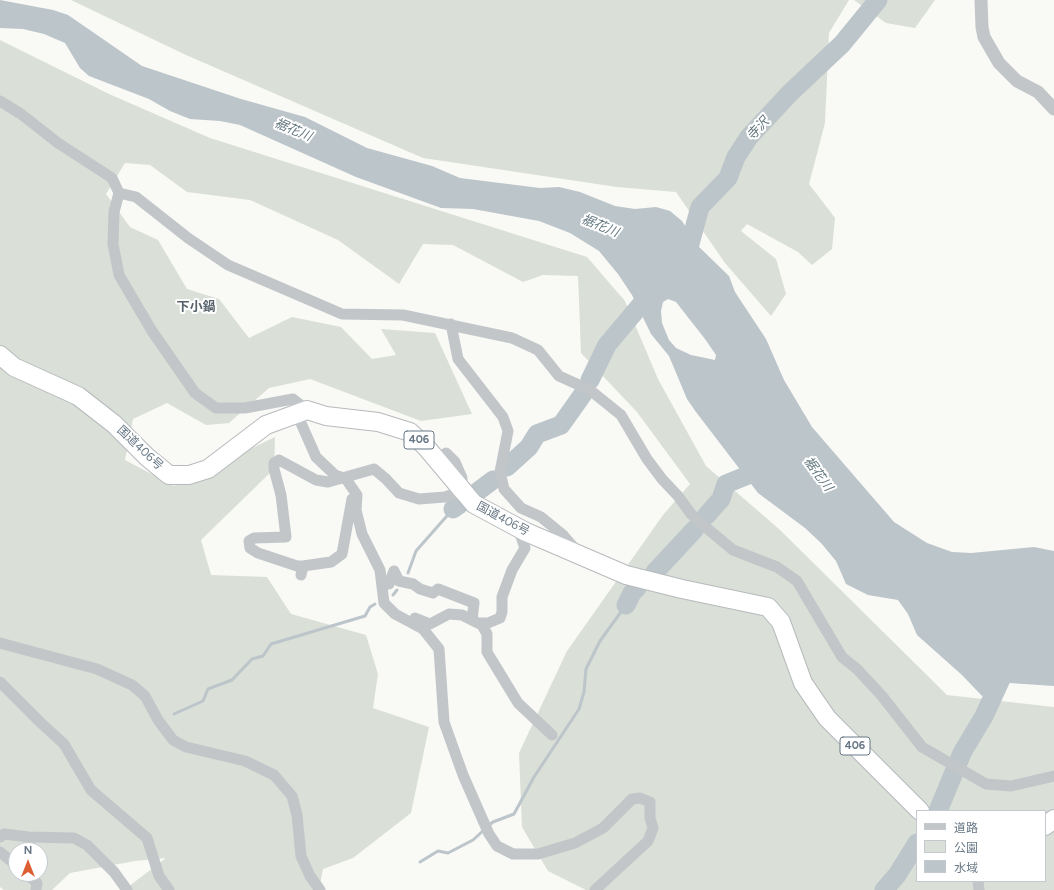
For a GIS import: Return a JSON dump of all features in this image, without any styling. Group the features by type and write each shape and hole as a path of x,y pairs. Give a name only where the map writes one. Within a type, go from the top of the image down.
{"highway":[{"name":"国道406号","path":"0,355 14,366 78,396 114,424 147,457 169,475 189,475 208,469 266,425 302,412 378,422 410,432 426,447 474,504 518,528 626,575 682,589 768,607 781,622 803,683 827,718 917,807"},
{"path":"1046,825 1054,819"}],"street":[{"path":"981,0 984,37 999,63 1017,81 1038,92 1054,109"},
{"path":"0,101 21,114 58,143 112,178 119,193 114,212 113,244 119,275 152,331 195,393 216,408 245,408 293,399 302,412 316,457 336,475 346,479 357,494 356,510 362,534 380,570 384,603 395,614 423,629 439,649 444,722 463,775 488,834 497,846 512,854 538,854 575,843 603,828 632,799 640,798 650,802 650,818 653,828 648,841 595,890"},
{"path":"119,193 136,197 188,238 228,265 342,314 403,315 512,338 538,350 559,376 590,390 607,402 621,415 647,459 691,514 733,550 777,567 797,581 842,657 857,669 882,696 915,741 928,752 986,784 1011,786 1054,776"},
{"path":"451,324 458,359 503,417 508,431 500,472 504,489 521,508 541,517 563,535 583,557"},
{"path":"354,490 342,554 331,562 302,570 297,566 258,553 250,548 249,541 254,538 286,537 281,495 274,469 274,463 279,460 316,480 328,482 346,479 374,469 399,493 419,499 445,497 462,491 462,478 455,462 446,453"},
{"path":"476,622 488,623 500,618 502,612 502,597 512,570 525,548 518,528"},
{"path":"382,581 388,584 394,571 399,581 413,584 420,589 433,593 438,589 474,603 476,622"},
{"path":"404,619 413,618 430,624 449,614 462,616 482,625 487,634 487,652 518,704 552,735"},
{"path":"0,643 97,669 132,685 145,696 158,720 173,740 186,747 245,761 274,775 292,796 296,815 300,856 310,876 320,890"},
{"path":"0,682 64,744 91,790 147,838 159,876 169,890"},
{"path":"0,837 4,834 29,837 74,838 87,845 114,872 127,890"},
{"path":"0,852 8,858"}],"green space":[{"path":"71,0 849,0 829,33 825,123 809,184 835,218 832,249 812,265 798,252 747,224 741,231 776,259 786,294 771,316 725,263 676,192 617,187 423,158 186,55"},
{"path":"854,0 935,0 915,28 886,23"},
{"path":"0,40 109,94 210,138 587,257 625,301 658,379 706,466 779,529 947,695 1054,707 1054,890 586,890 548,871 522,827 519,753 567,651 663,515 690,484 637,412 581,353 578,276 543,275 523,282 453,245 423,244 399,284 338,240 250,200 187,192 150,165 125,163 106,194 130,227 158,240 187,289 219,299 249,338 292,317 341,327 372,359 396,355 381,329 435,333 472,414 421,421 310,379 269,388 229,423 206,425 167,403 133,419 125,460 174,486 275,437 274,469 201,540 211,575 267,577 291,614 366,635 378,674 373,708 429,727 411,813 353,858 323,869 319,890 124,890 166,858 135,861 70,873 52,890 4,890 0,887"}],"water":[{"name":"裾花川","path":"0,0 53,10 68,15 142,66 241,99 305,117 367,148 432,166 460,178 540,188 559,187 580,192 615,206 635,209 656,207 670,211 682,221 697,245 729,276 735,292 766,339 784,380 812,427 894,522 927,543 952,552 971,553 1034,547 1054,551 1054,686 1009,683 982,696 962,675 917,635 908,614 898,600 868,595 846,584 836,561 821,543 805,528 758,493 696,412 687,399 669,356 651,334 632,295 618,274 599,251 570,233 539,221 473,209 441,208 356,177 240,125 220,121 190,119 170,111 149,99 89,76 80,68 65,43 44,34 23,29 0,28","holes":["668,299 676,302 716,355 715,360 691,355 676,348 669,340 662,323 661,311 663,302"]}],"waterway":[{"name":"寺沢","path":"685,262 700,207 728,178 736,157 749,137 790,93 842,44 878,0"},
{"path":"590,380 607,345 654,289"},
{"path":"507,467 529,447 537,434 561,425 583,394"},
{"path":"706,516 721,499 726,484 753,473 756,462 762,460"},
{"path":"477,492 493,480"},
{"path":"453,509 460,504"},
{"path":"408,573 416,551 453,509"},
{"path":"655,572 695,529"},
{"path":"626,605 632,593 637,588"},
{"path":"393,595 397,590"},
{"path":"174,714 203,701 208,689 232,680 252,659 263,656 271,644 365,616 370,607 375,604"},
{"path":"488,826 493,822 514,814 534,777 579,709 584,692 586,669 600,641 626,605"},
{"path":"938,810 962,753 984,716 1007,666"},
{"path":"420,862 438,851 448,853 473,840 484,830"},
{"path":"884,890 897,875 916,845"}],"district":[{"name":"下小鍋","path":"196,307"}]}
